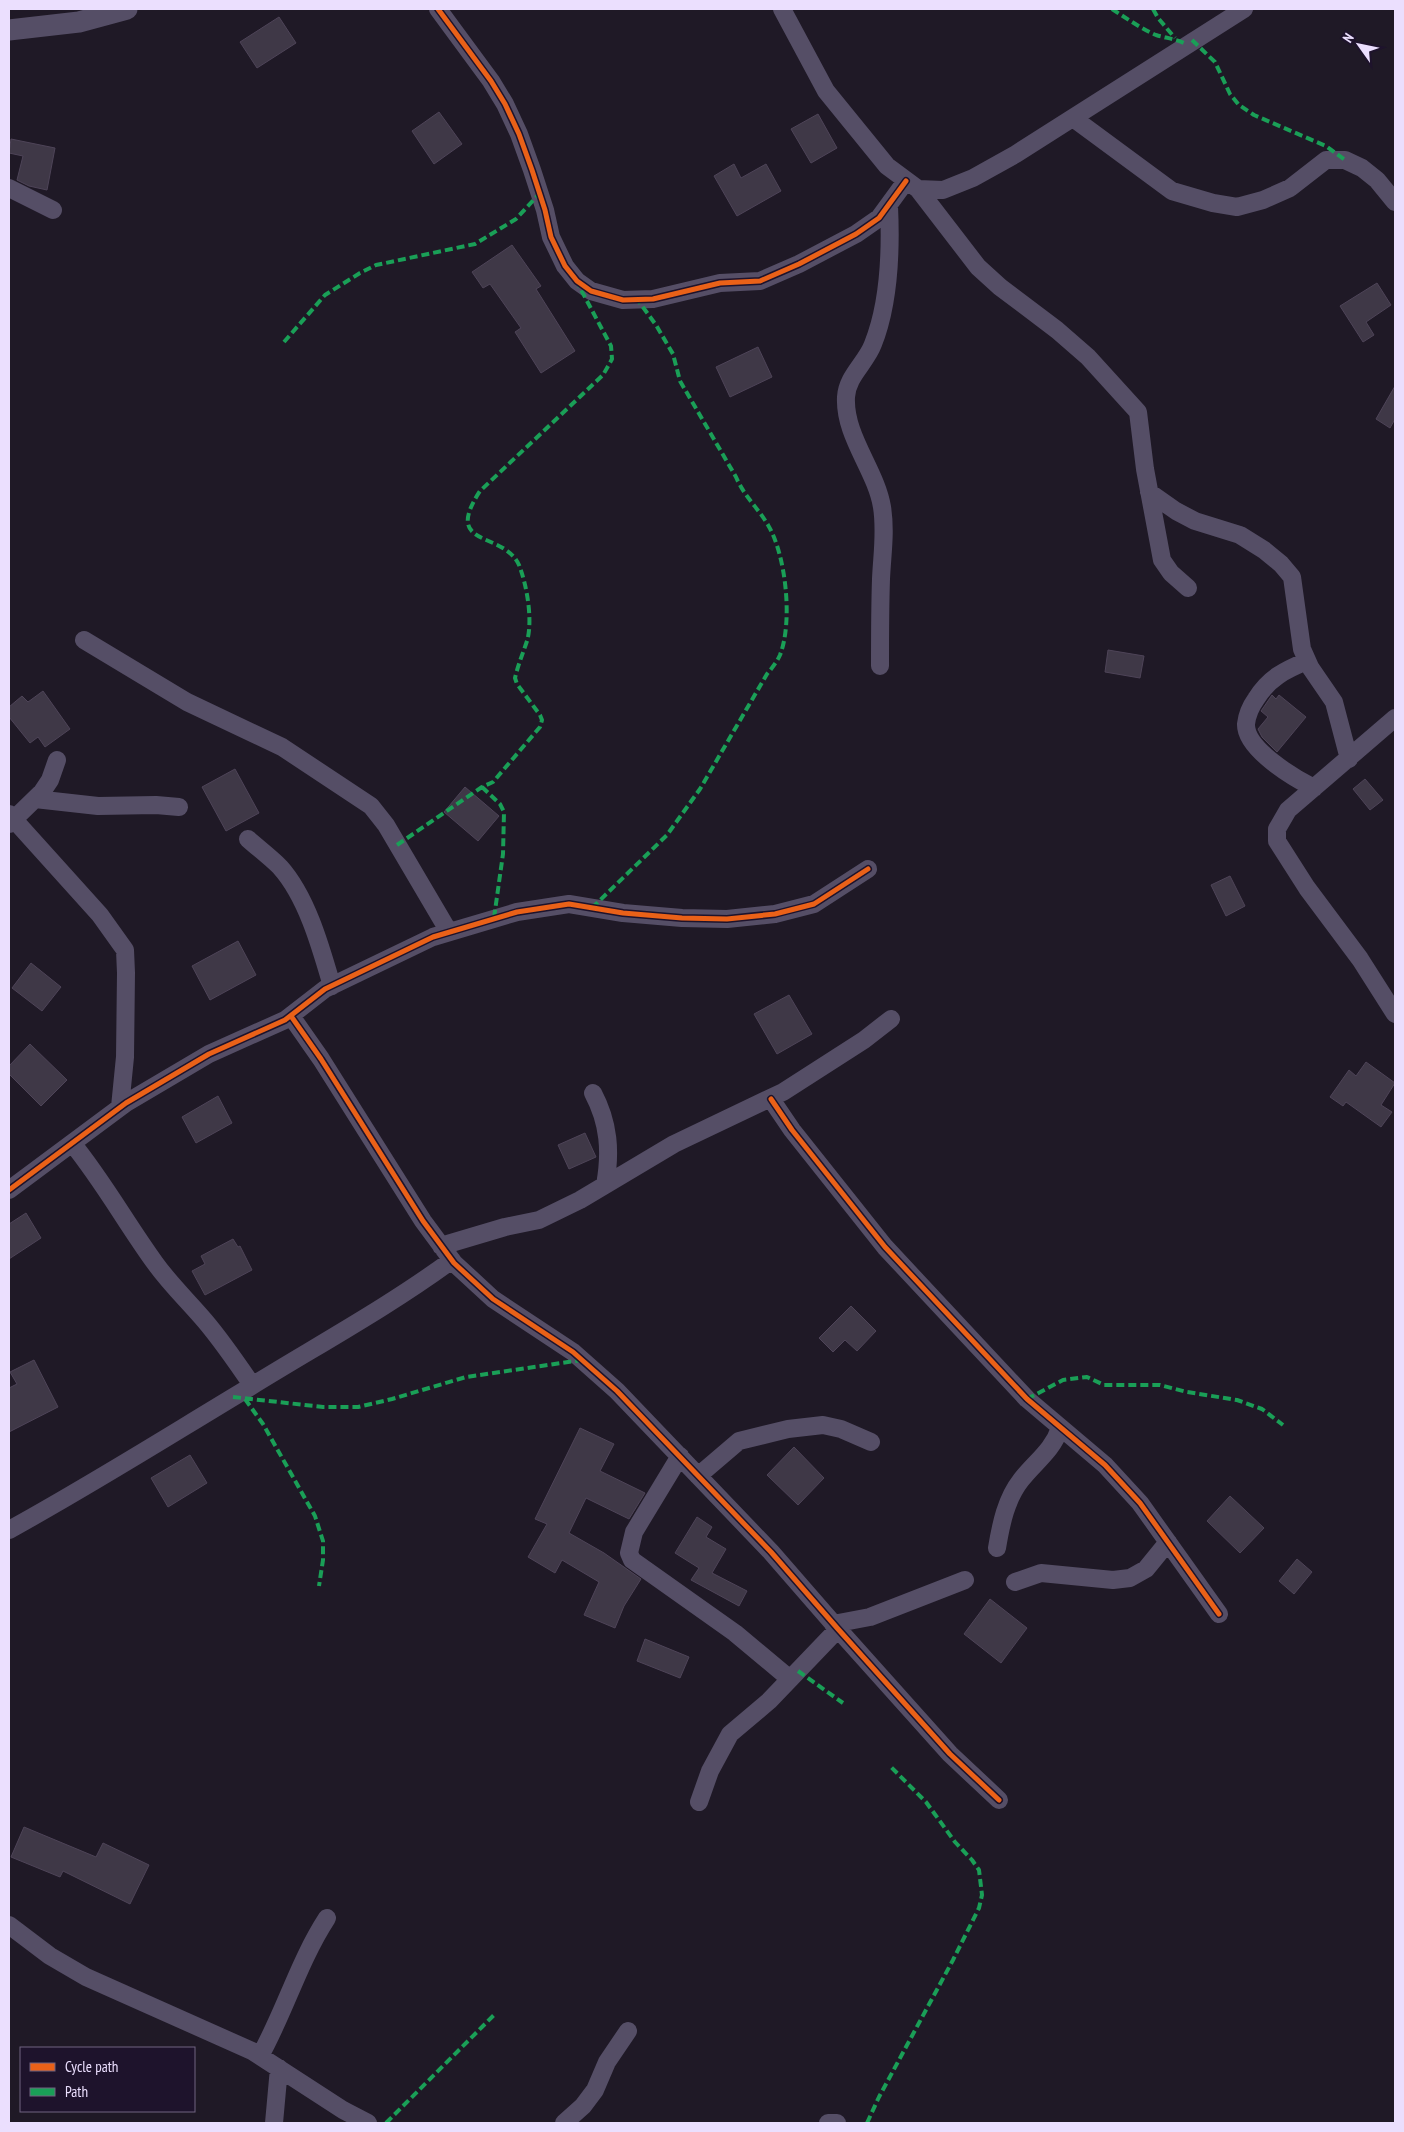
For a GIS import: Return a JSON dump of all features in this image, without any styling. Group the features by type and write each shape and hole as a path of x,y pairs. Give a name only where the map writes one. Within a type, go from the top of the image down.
{"street":[{"path":"9,30 79,22 127,9"},
{"path":"438,9 491,81 505,104 519,134 532,170 545,210 551,237 565,266 577,281 591,291 623,300 652,298 720,283 760,281 856,234 879,218 912,185"},
{"path":"785,9 826,91 887,166 912,185 978,267 1000,287 1088,356 1138,412 1149,492 1162,560 1171,573 1188,588"},
{"path":"912,185 943,190 973,178 1244,9"},
{"path":"1072,118 1172,191 1213,203 1237,207 1263,200 1290,188 1326,160 1345,160 1362,168 1377,180 1395,202"},
{"path":"9,188 53,210"},
{"path":"880,666 881,579 885,528 882,505 847,416 846,396 848,384 872,347 878,332 887,279 890,229 889,206"},
{"path":"1149,492 1176,511 1195,521 1240,535 1282,564 1292,577 1302,650 1307,661 1334,702 1349,759"},
{"path":"84,640 187,702 282,747 371,806 386,825 449,932"},
{"path":"1307,661 1283,670 1270,682 1250,709 1246,725 1251,739 1277,766 1314,788"},
{"path":"1395,718 1288,810 1277,830 1278,840 1288,860 1360,959 1395,1014"},
{"path":"57,760 50,780 35,799 10,820 100,915 125,950 125,1057 120,1107"},
{"path":"35,799 98,806 156,805 178,808"},
{"path":"248,839 280,868 301,899 320,944 332,986"},
{"path":"9,1190 120,1107 210,1054 291,1016 332,986 433,937 517,912 569,904 623,913 682,918 727,919 775,914 814,904 868,869"},
{"path":"291,1016 321,1058 422,1221 447,1253 493,1299 573,1352 617,1390 771,1552 835,1627 950,1754 999,1800"},
{"path":"9,1530 71,1496 372,1314 419,1284 447,1253 505,1227 539,1220 580,1200 674,1144 771,1099 864,1040 891,1019"},
{"path":"593,1093 600,1105 608,1135 610,1153 605,1185"},
{"path":"771,1099 792,1130 885,1247 1020,1392 1060,1428 1106,1465 1140,1503 1219,1614"},
{"path":"72,1143 94,1170 154,1262 177,1292 229,1350 252,1385"},
{"path":"698,1476 739,1441 788,1429 823,1425 840,1429 871,1442"},
{"path":"997,1548 1009,1498 1021,1480 1051,1448 1060,1428"},
{"path":"680,1456 634,1532 629,1553 632,1560 735,1633 790,1679"},
{"path":"1015,1582 1041,1573 1113,1580 1130,1578 1146,1569 1168,1542"},
{"path":"699,1802 710,1771 730,1734 790,1679 835,1627 870,1617 965,1580"},
{"path":"260,2056 276,2027 308,1948 327,1918"},
{"path":"9,1925 50,1956 86,1977 260,2056 343,2110 368,2123"},
{"path":"564,2123 590,2098 607,2062 628,2031"},
{"path":"274,2123 279,2068"},
{"path":"828,2123 836,2123"}],"building":[{"path":"279,17 296,43 257,68 240,42"},
{"path":"439,112 462,144 434,164 412,131"},
{"path":"818,114 837,148 811,163 791,129"},
{"path":"11,139 55,148 47,190 29,186 17,180 23,156 9,153"},
{"path":"734,164 741,178 766,164 781,191 737,216 714,176"},
{"path":"512,245 541,286 536,289 575,351 541,373 515,332 521,328 490,284 483,288 472,272"},
{"path":"1377,283 1391,305 1366,322 1374,335 1363,342 1340,306"},
{"path":"758,347 772,377 730,397 716,367"},
{"path":"1395,386 1395,419 1390,428 1376,419"},
{"path":"1108,650 1144,656 1140,678 1105,672"},
{"path":"43,691 70,729 45,747 38,737 30,743 9,717 9,707 22,696 28,702"},
{"path":"1272,695 1276,699 1279,695 1306,717 1277,752 1262,737 1258,729 1268,717 1261,711"},
{"path":"235,769 259,813 226,831 202,787"},
{"path":"1365,779 1383,800 1370,810 1353,789"},
{"path":"465,787 499,816 478,841 444,812"},
{"path":"1230,876 1245,906 1226,916 1211,885"},
{"path":"238,941 256,975 210,1000 192,966"},
{"path":"31,963 61,987 42,1011 12,988"},
{"path":"789,995 812,1034 777,1054 754,1014"},
{"path":"30,1044 67,1080 41,1106 9,1074 9,1066"},
{"path":"1366,1062 1395,1083 1381,1105 1392,1112 1381,1127 1346,1102 1343,1106 1330,1097 1349,1070 1356,1076"},
{"path":"218,1096 232,1123 196,1143 182,1117"},
{"path":"585,1133 596,1157 569,1169 558,1145"},
{"path":"26,1213 41,1238 9,1259 9,1224"},
{"path":"233,1239 238,1247 240,1246 252,1270 205,1295 192,1271 205,1264 201,1256"},
{"path":"851,1306 876,1331 857,1351 845,1340 833,1352 819,1338"},
{"path":"34,1360 58,1407 9,1432 9,1388 17,1384 10,1372"},
{"path":"580,1428 614,1444 600,1471 645,1493 629,1519 586,1498 569,1533 604,1553 641,1579 624,1606 615,1628 584,1615 599,1582 562,1560 555,1573 528,1557 547,1524 535,1519"},
{"path":"794,1447 824,1478 798,1505 767,1475"},
{"path":"190,1455 207,1483 168,1507 151,1478"},
{"path":"1230,1496 1264,1528 1240,1553 1207,1521"},
{"path":"697,1517 712,1527 706,1537 726,1549 712,1573 747,1591 739,1606 691,1580 699,1568 675,1553"},
{"path":"1297,1559 1312,1572 1294,1594 1279,1581"},
{"path":"990,1599 1027,1628 1001,1663 964,1634"},
{"path":"645,1639 689,1657 680,1678 637,1661"},
{"path":"24,1827 96,1857 103,1843 149,1865 130,1904 63,1871 60,1877 11,1857"}],"marked path":[{"path":"1112,9 1156,35 1186,44"},
{"path":"1153,9 1175,38"},
{"path":"1192,40 1215,62 1230,94 1239,105 1254,115 1326,146 1345,160"},
{"path":"284,342 325,295 360,273 376,265 475,244 516,219 540,193"},
{"path":"397,845 482,787 493,782 540,727 542,720 540,715 517,684 515,678 529,633 527,593 522,573 511,554 479,537 471,531 468,522 470,509 480,491 603,375 612,359 611,346 579,286"},
{"path":"592,908 667,835 700,789 767,674 779,658 786,625 786,589 774,538 768,525 743,490 680,381 673,354 656,325 637,299"},
{"path":"482,787 500,804 504,812 503,854 494,918"},
{"path":"233,1397 323,1407 358,1407 466,1377 582,1360"},
{"path":"1027,1399 1063,1380 1087,1377 1104,1385 1160,1385 1187,1392 1237,1400 1262,1409 1283,1425"},
{"path":"245,1399 263,1424 315,1516 323,1541 323,1560 319,1586"},
{"path":"798,1671 843,1703"},
{"path":"867,2123 879,2097 953,1960 979,1908 982,1895 979,1870 972,1860 955,1842 926,1802 889,1765"},
{"path":"386,2123 495,2014"}],"cycle path":[{"path":"438,9 491,81 505,104 519,134 532,170 545,210 551,237 565,266 577,281 591,291 623,300 653,299 720,283 760,281 799,264 856,234 879,218 906,181"},
{"path":"9,1190 126,1103 209,1054 285,1020 325,989 433,937 517,912 569,904 623,913 682,918 727,919 775,914 814,904 868,869"},
{"path":"291,1016 321,1059 423,1221 454,1263 493,1299 573,1352 617,1391 771,1552 950,1754 999,1800"},
{"path":"771,1099 792,1130 885,1247 1027,1399 1105,1465 1140,1503 1219,1614"}]}
